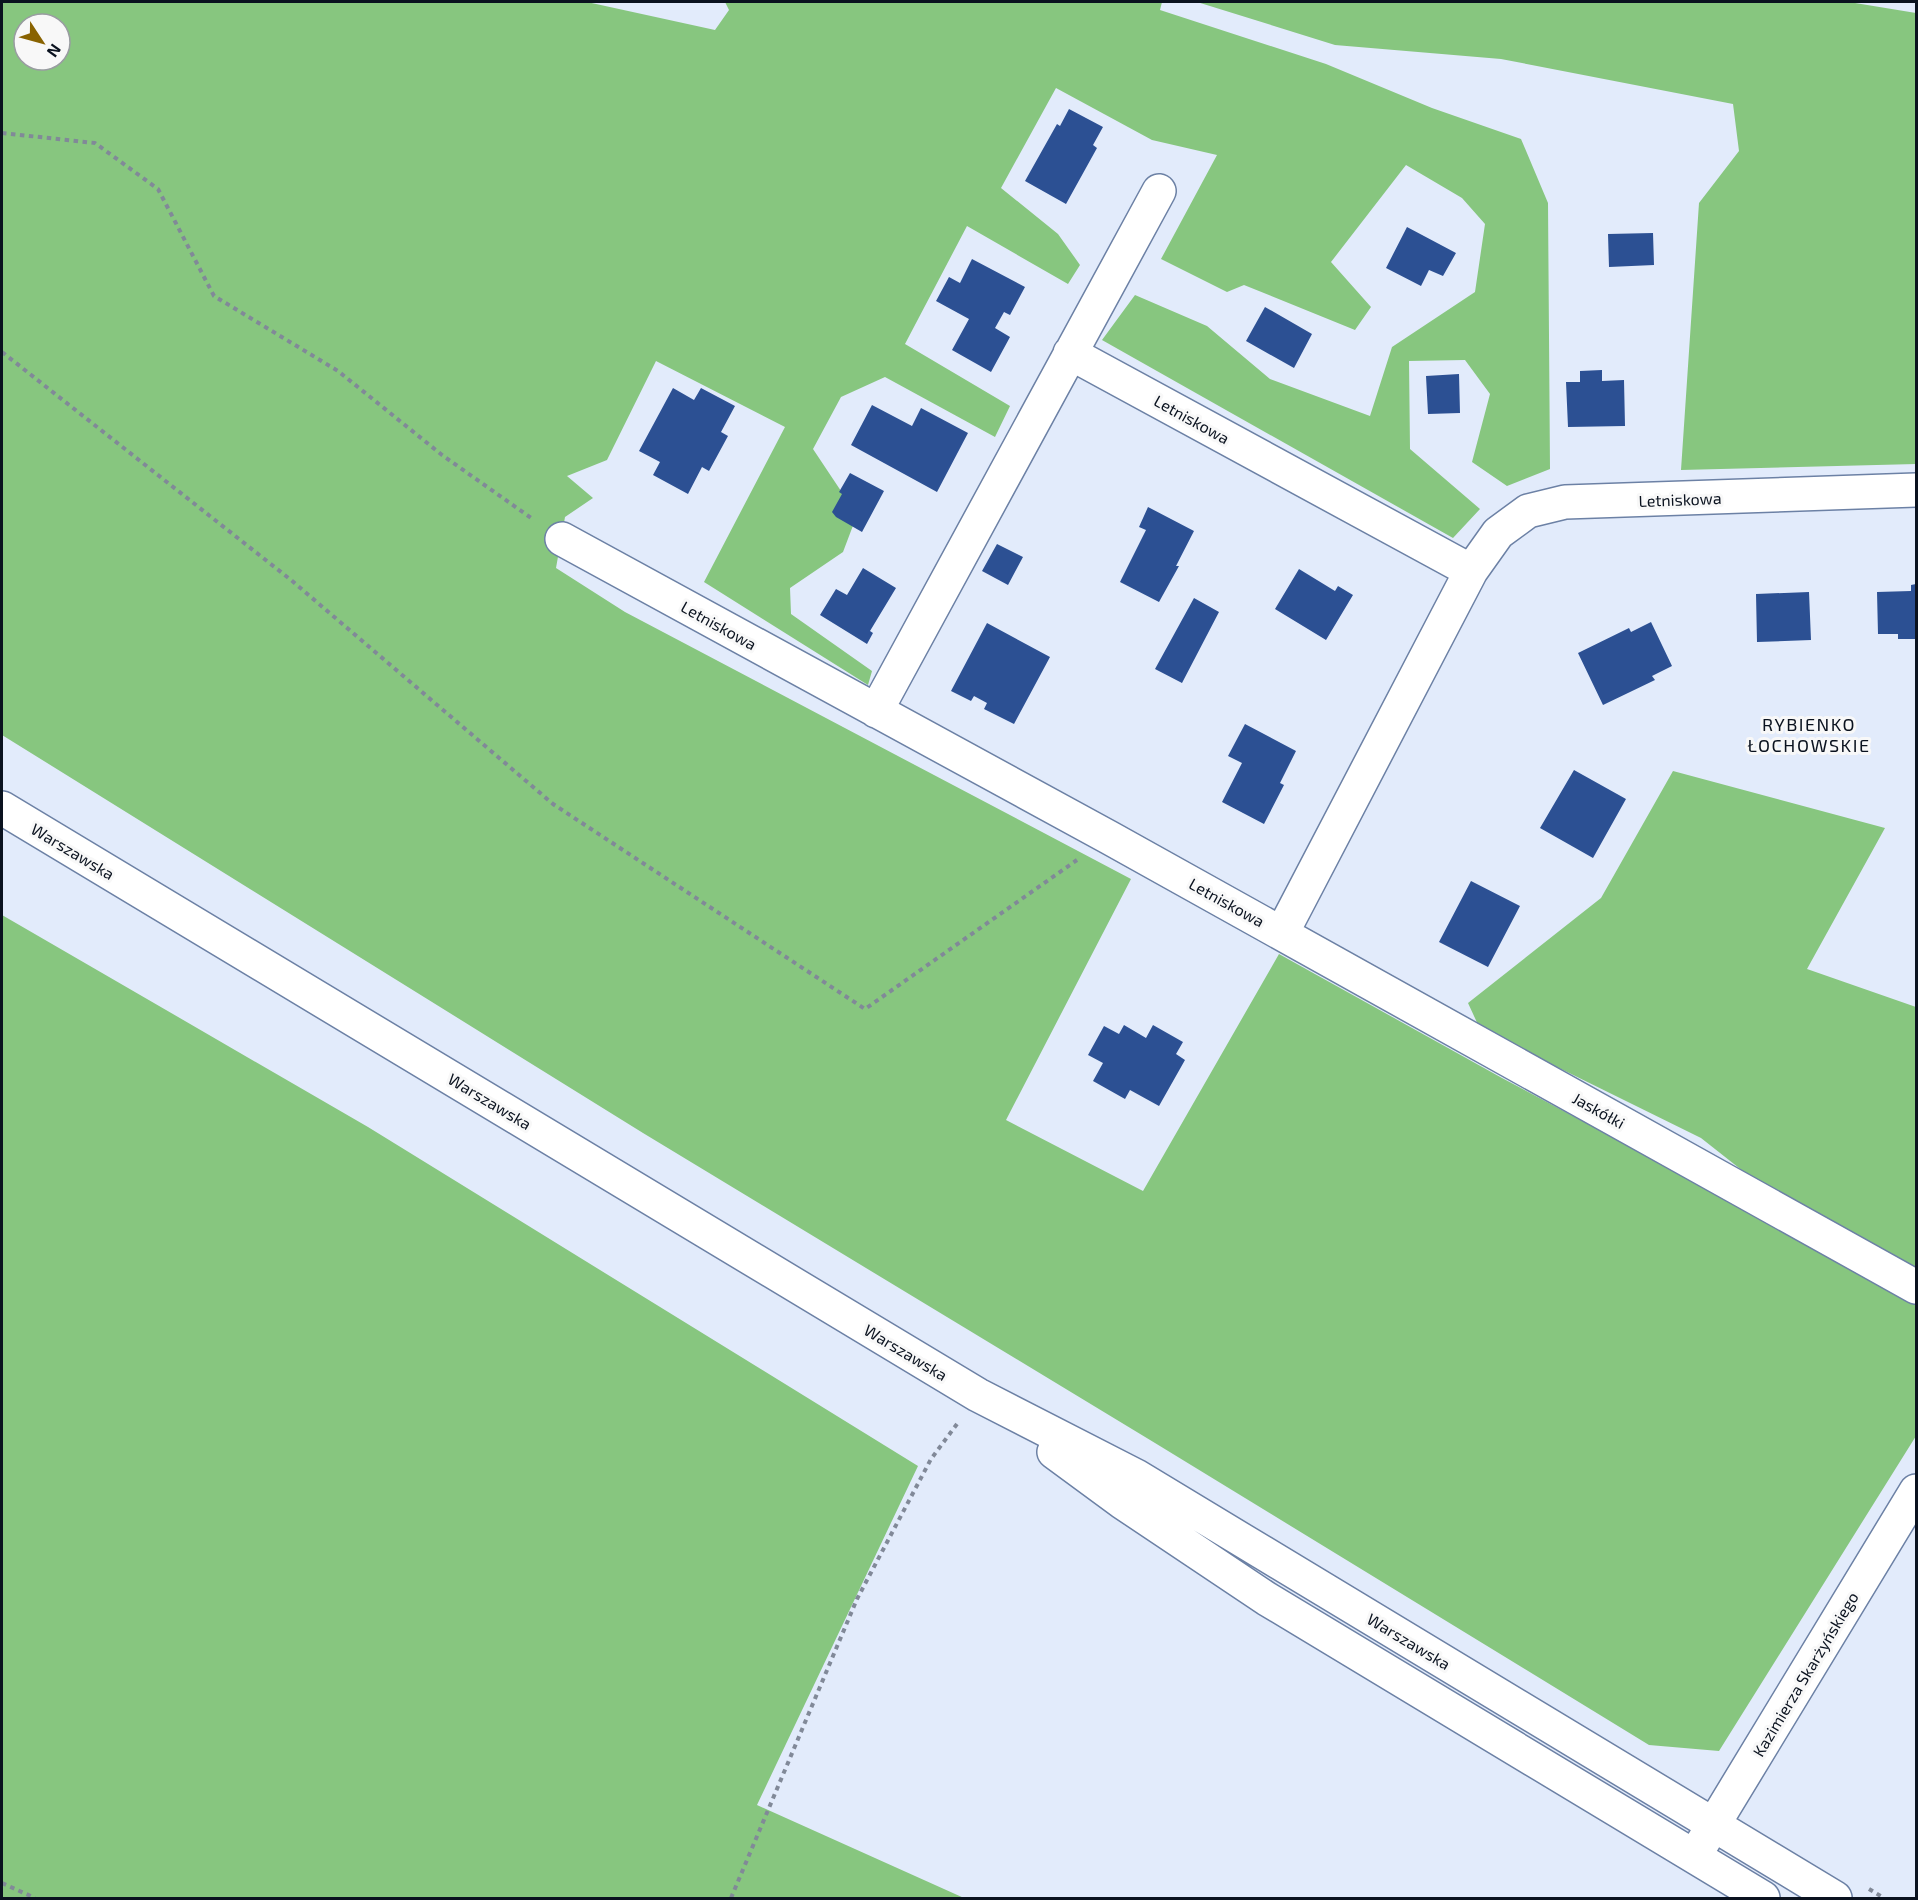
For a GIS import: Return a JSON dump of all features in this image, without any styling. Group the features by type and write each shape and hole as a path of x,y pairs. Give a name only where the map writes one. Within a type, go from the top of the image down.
{"street":[{"path":"876,711 1159,191"},
{"name":"Letniskowa","path":"1070,353 1472,571"},
{"name":"Letniskowa","path":"562,540 1282,933 1472,571 1498,533 1528,511 1565,502 1917,490"},
{"name":"Warszawska","path":"2,808 978,1395 1136,1476 1835,1899"},
{"name":"Jaskółki","path":"1282,933 1917,1287"},
{"name":"Warszawska","path":"978,1395 1122,1502 1268,1599 1763,1899"},
{"name":"Kazimierza Skarżyńskiego","path":"1694,1857 1917,1491"}],"path":[{"path":"2,134 95,143 158,189 214,296 338,371 442,455 562,540"},
{"path":"2,352 291,580 553,804 864,1009 1110,838"},
{"path":"730,1899 857,1599 931,1459 978,1395"},
{"path":"2,1883 35,1899"}],"green space":[{"path":"2,2 587,2 715,30 729,10 725,2 1162,2 1160,10 1326,64 1432,108 1521,139 1548,203 1550,469 1507,486 1472,462 1490,394 1465,360 1409,361 1410,449 1480,509 1453,538 1102,340 1135,295 1207,326 1270,379 1370,416 1392,347 1475,292 1485,224 1462,198 1406,165 1331,262 1371,307 1355,330 1244,285 1227,292 1161,259 1217,155 1152,140 1056,88 1001,188 1058,234 1080,265 1068,284 967,226 905,344 1010,406 995,437 885,377 841,397 813,449 857,515 843,552 790,588 791,614 872,671 868,685 704,582 785,427 656,361 607,460 567,476 593,498 565,517 556,568 625,612 1131,879 1006,1120 1143,1191 1279,954 1502,1078 1782,1228 1790,1208 1701,1138 1480,1029 1468,1003 1601,898 1673,771 1885,828 1807,969 1916,1007 1916,1436 1719,1751 1649,1745 643,1133 2,735"},
{"path":"1197,2 1849,2 1916,13 1916,464 1681,470 1699,203 1739,151 1733,104 1501,59 1335,45"},
{"path":"2,915 368,1127 918,1466 757,1805 964,1898 2,1898"}],"building":[{"path":"1069,109 1103,127 1093,145 1097,148 1066,204 1025,181 1057,124 1060,126"},
{"path":"1407,227 1456,253 1443,276 1429,270 1421,286 1386,268"},
{"path":"1653,233 1654,265 1609,267 1608,234"},
{"path":"972,259 1025,287 1010,315 1004,312 995,328 1010,337 991,372 952,350 969,319 936,301 949,277 960,283"},
{"path":"1265,307 1312,334 1294,368 1246,341"},
{"path":"1602,370 1602,381 1624,380 1625,426 1568,427 1566,382 1580,382 1580,371"},
{"path":"1459,374 1460,413 1428,414 1426,376"},
{"path":"673,388 694,400 701,388 735,406 721,432 728,436 709,471 702,467 688,494 653,475 660,462 639,451"},
{"path":"872,405 912,426 921,408 968,433 937,492 851,445"},
{"path":"850,473 884,491 862,532 836,517 832,512 842,494 839,492"},
{"path":"1148,507 1194,531 1176,566 1179,566 1159,602 1120,582 1146,530 1139,527"},
{"path":"997,544 1023,557 1008,585 982,571"},
{"path":"863,568 896,588 870,631 873,633 867,644 820,615 836,589 847,595"},
{"path":"1299,569 1335,591 1338,586 1353,595 1326,640 1275,609"},
{"path":"1916,584 1916,639 1898,639 1898,634 1878,634 1877,592 1911,591 1911,585"},
{"path":"1809,592 1811,640 1757,642 1756,594"},
{"path":"1194,598 1219,612 1182,683 1155,669"},
{"path":"1651,622 1672,666 1652,676 1655,680 1603,705 1578,653 1629,628 1631,632"},
{"path":"987,623 1050,657 1014,724 984,709 987,703 974,696 971,701 951,691"},
{"path":"1245,724 1296,751 1280,783 1284,785 1264,824 1222,802 1242,763 1228,756"},
{"path":"1574,770 1626,799 1593,858 1540,828"},
{"path":"1471,881 1520,906 1488,967 1439,942"},
{"path":"1124,1025 1146,1038 1153,1025 1183,1042 1176,1054 1185,1060 1159,1106 1130,1090 1125,1099 1093,1081 1103,1063 1088,1055 1104,1026 1119,1034"}],"district":[{"name":"RYBIENKO ŁOCHOWSKIE","path":"1809,734"}]}
